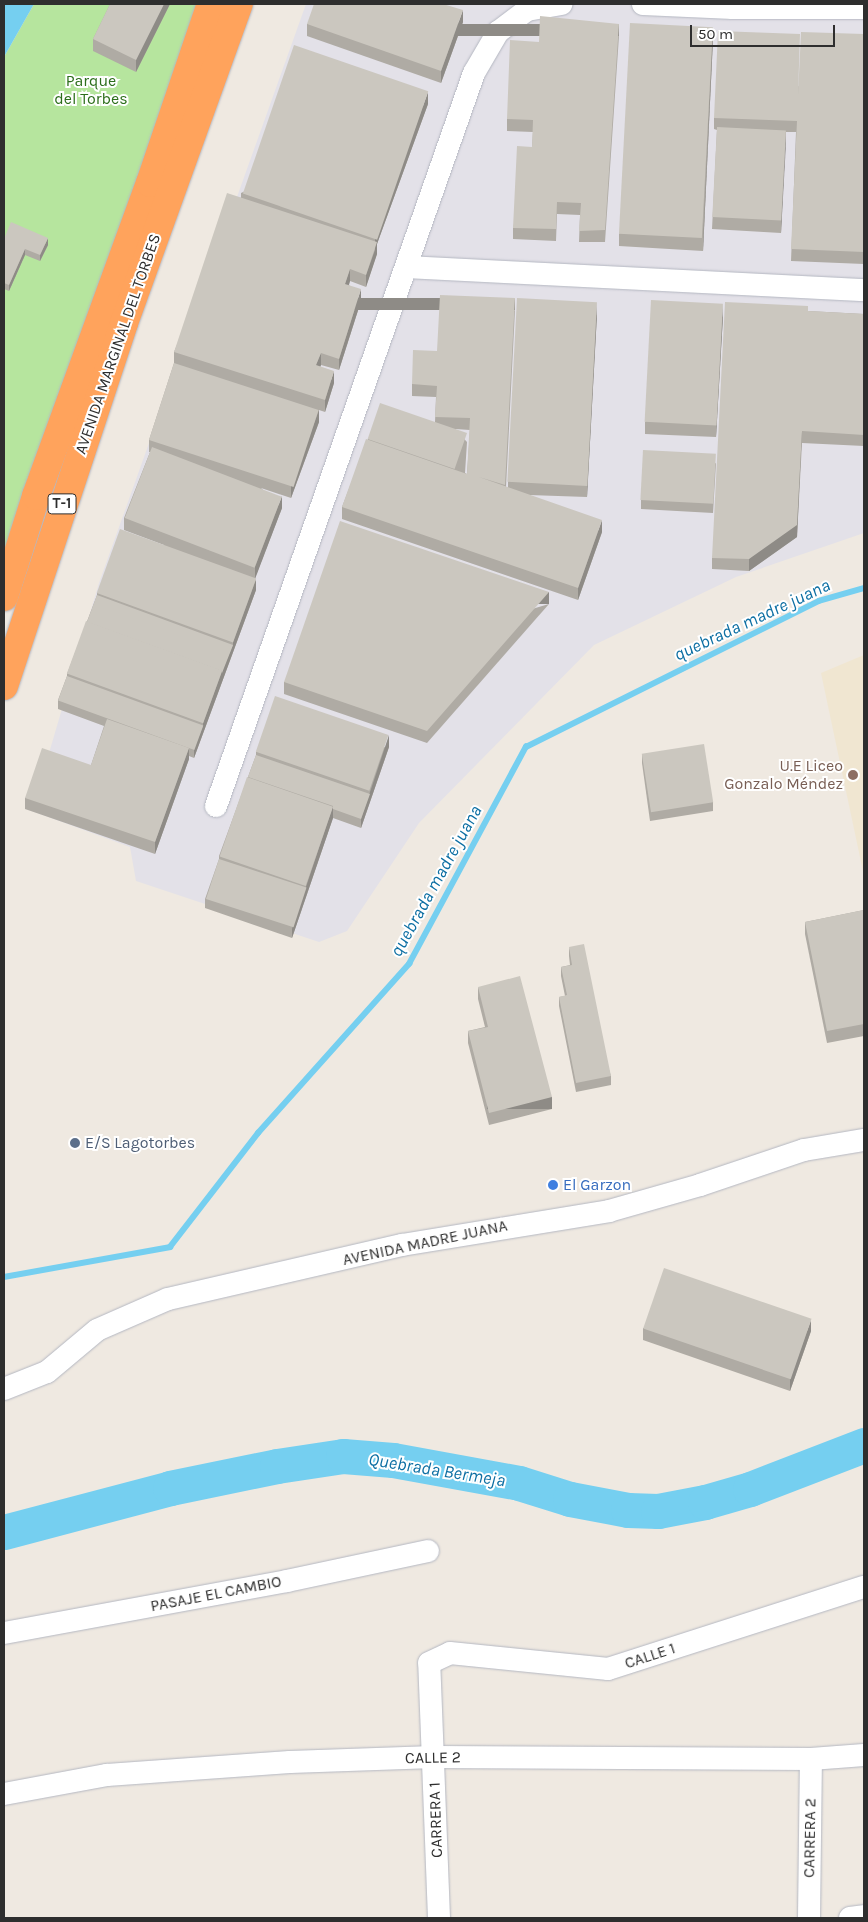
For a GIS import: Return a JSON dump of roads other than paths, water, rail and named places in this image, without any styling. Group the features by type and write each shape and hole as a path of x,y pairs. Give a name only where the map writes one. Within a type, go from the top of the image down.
{"highway":[{"name":"AVENIDA MARGINAL DEL TORBES","path":"4,597 36,496 150,183 211,4"},
{"name":"AVENIDA MARGINAL DEL TORBES","path":"4,686 124,323 239,4"}],"street":[{"path":"216,806 474,73 498,32 527,10 562,4"},
{"path":"643,4 864,8"},
{"path":"407,267 864,290"},
{"name":"AVENIDA MADRE JUANA","path":"4,1389 47,1372 97,1330 168,1299 402,1245 609,1210 700,1185 804,1150 864,1140"},
{"name":"PASAJE EL CAMBIO","path":"4,1633 287,1581 428,1551"},
{"name":"CALLE 1","path":"429,1662 450,1653 608,1669 864,1587"},
{"name":"CARRERA 1","path":"429,1662 439,1918"},
{"name":"CALLE 2","path":"4,1794 107,1775 290,1762 434,1757 811,1759 864,1755"},
{"name":"CARRERA 2","path":"809,1918 811,1759"},
{"path":"850,1918 864,1916"}],"water":[{"path":"4,4 34,4 4,57"}],"waterway":[{"name":"quebrada madre juana","path":"4,1277 170,1247 258,1133 409,964 526,747 819,601 864,588"},
{"name":"Quebrada Bermeja","path":"4,1532 170,1488 277,1466 343,1456 393,1460 519,1483 570,1499 628,1510 658,1511 705,1502 750,1489 864,1445"}],"place":[{"name":"U.E Liceo Gonzalo Méndez","path":"853,775"},
{"name":"E/S Lagotorbes","path":"75,1143"},
{"name":"El Garzon","path":"553,1185"}],"park label":[{"name":"Parque del Torbes","path":"91,90"}]}
